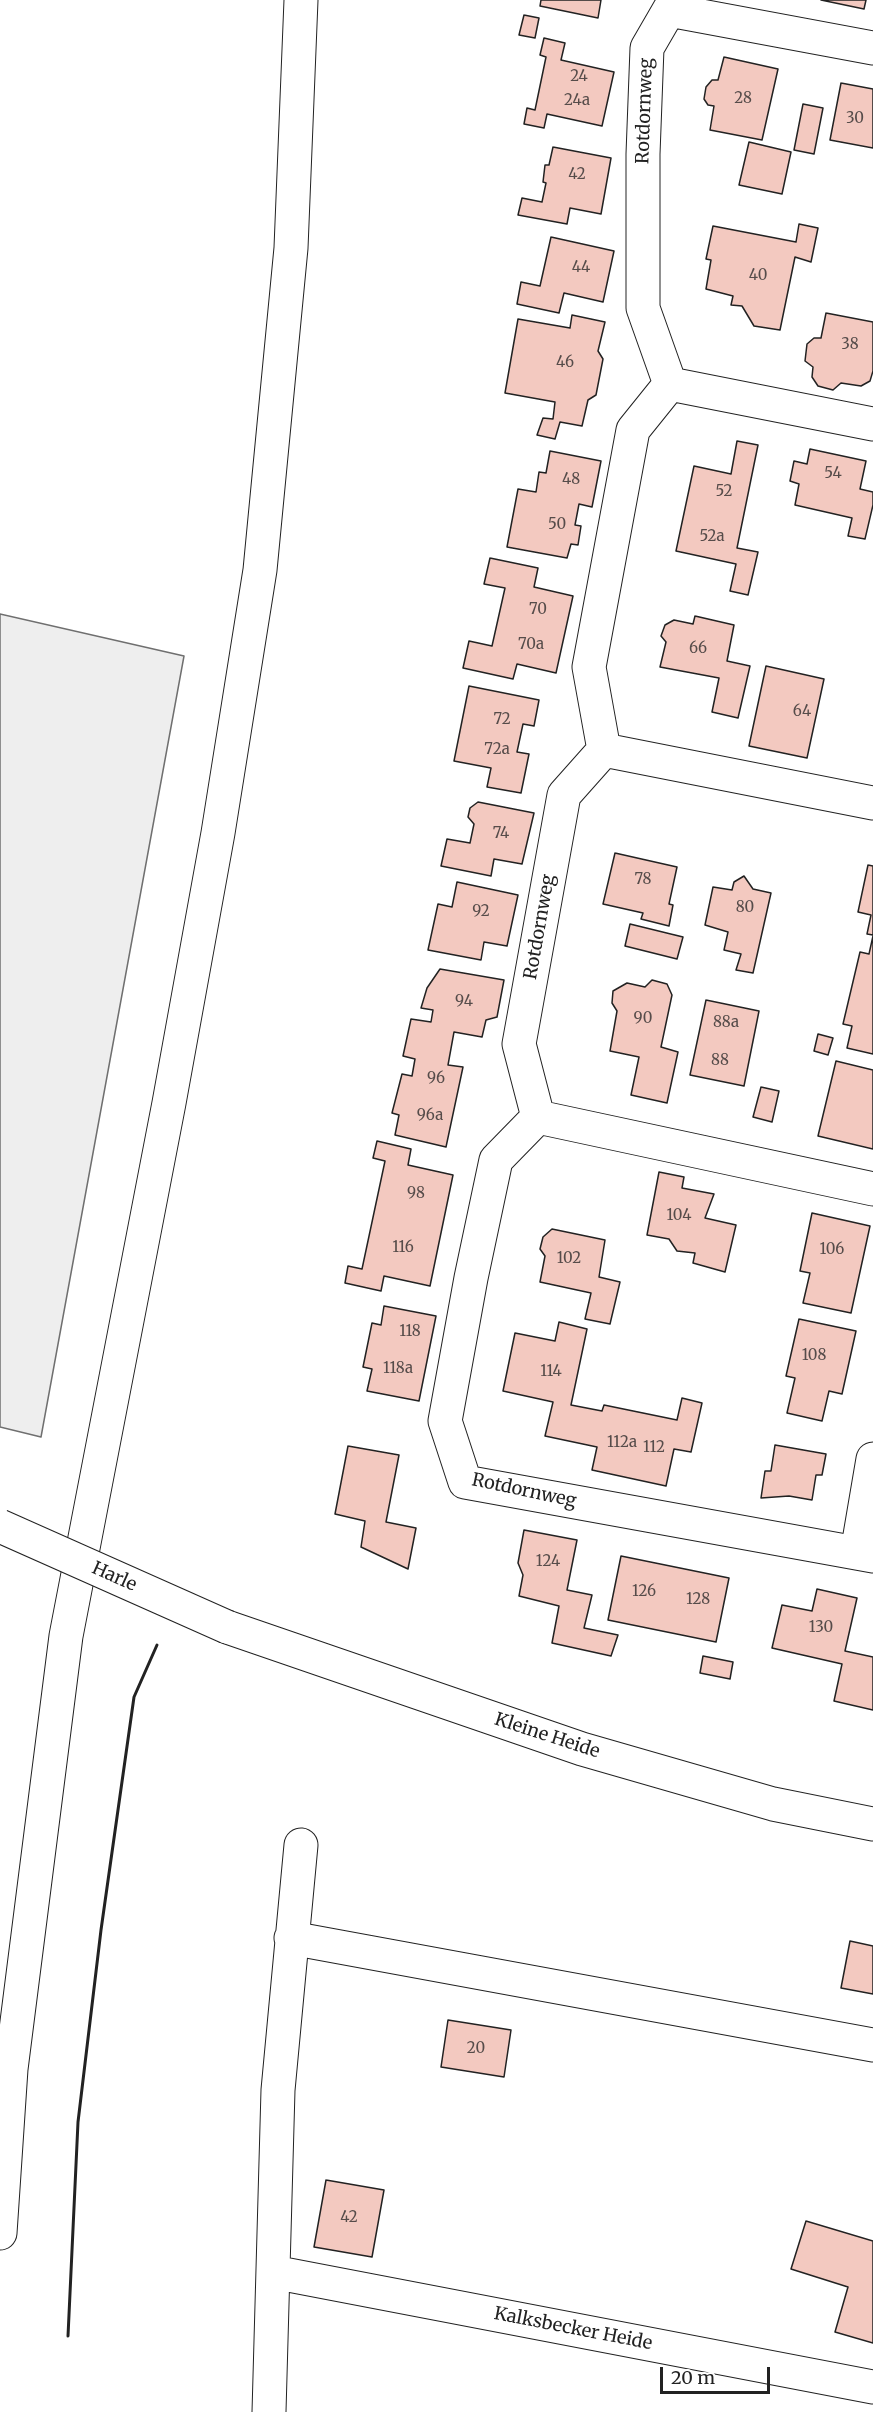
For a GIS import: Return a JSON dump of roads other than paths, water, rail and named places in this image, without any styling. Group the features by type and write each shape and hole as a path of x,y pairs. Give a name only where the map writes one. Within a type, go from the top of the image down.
{"street":[{"path":"0,2234 10,2069 66,1636 169,1103 218,834 260,570 291,248 301,0"},
{"name":"Rotdornweg","path":"670,384 643,308 643,154 647,48 668,5 873,48"},
{"path":"873,424 670,384 633,430 589,667 603,750 873,803"},
{"name":"Rotdornweg","path":"603,750 564,795 519,1044 538,1117 496,1160 471,1278 445,1421 465,1482 865,1554 873,1459"},
{"path":"538,1117 873,1189"},
{"name":"Harle","path":"0,1526 227,1627"},
{"name":"Kleine Heide","path":"227,1627 582,1749 773,1804 873,1824"},
{"path":"269,2412 278,2090 301,1845"},
{"path":"291,1938 873,2045"},
{"name":"Kalksbecker Heide","path":"273,2272 873,2387"}]}
